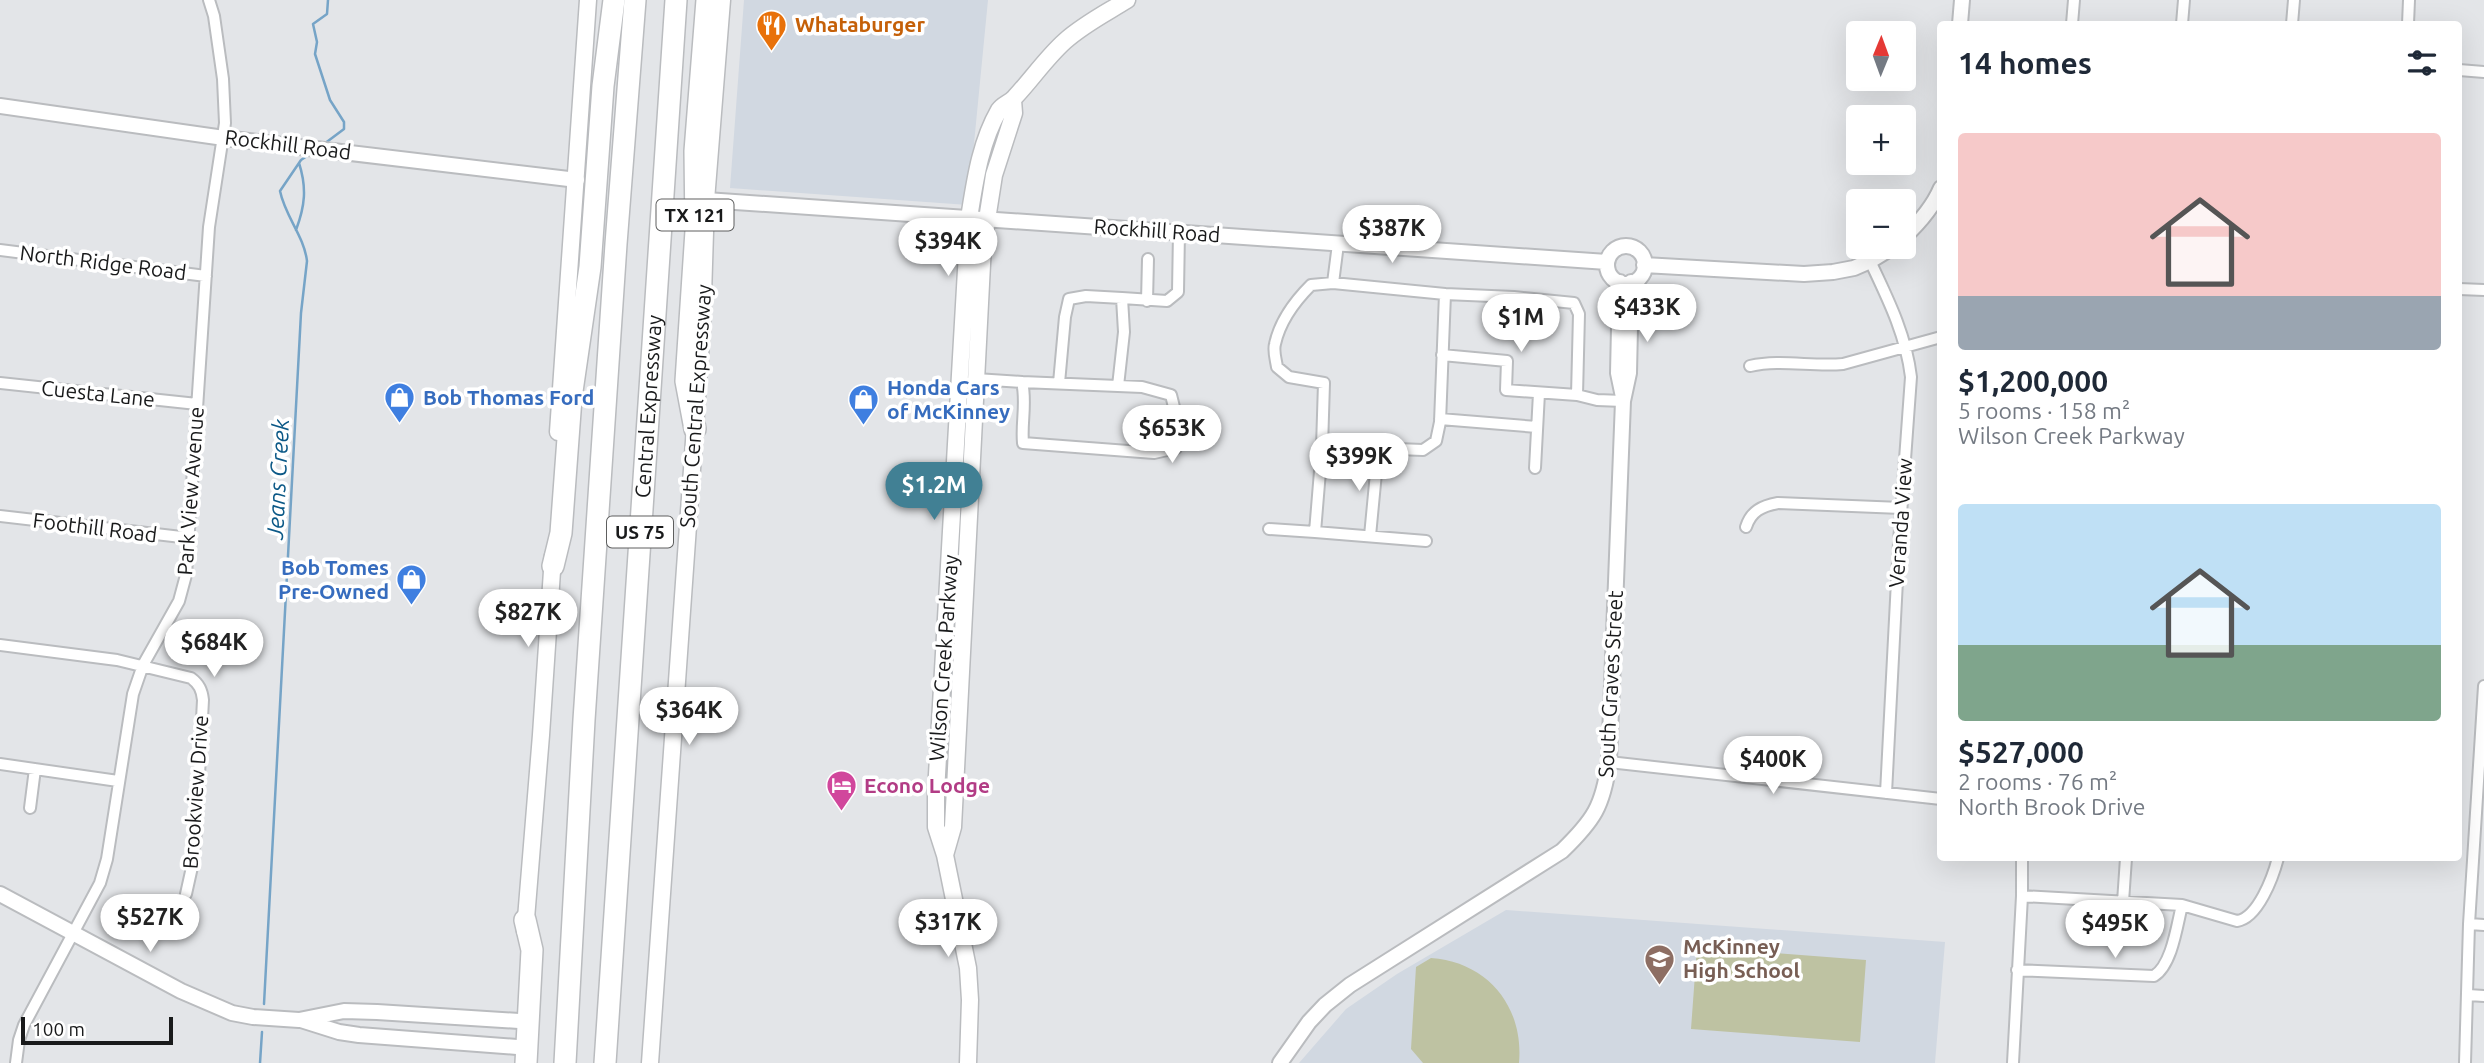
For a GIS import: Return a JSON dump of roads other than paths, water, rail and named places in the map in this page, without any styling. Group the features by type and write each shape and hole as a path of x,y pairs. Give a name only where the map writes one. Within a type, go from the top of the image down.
{"highway":[{"path":"553,566 561,533 571,398 590,267 603,86 614,0"},
{"name":"Central Expressway","path":"565,1063 584,720 635,0"},
{"name":"Central Expressway","path":"605,1063 676,0"},
{"name":"TX 121","path":"695,429 685,381 696,230 695,151 706,0"},
{"path":"520,1058 532,950 525,920"}],"main road":[{"path":"520,1058 519,1021 525,920 553,566 564,340 588,0"},
{"name":"South Central Expressway","path":"650,1063 702,328 706,200 722,0"},
{"path":"1013,100 1039,67 1065,41 1092,20 1128,0"},
{"name":"Wilson Creek Parkway","path":"945,855 953,827 975,379 986,219 1003,140 1014,113 1013,100 1001,107 986,137 976,172 969,218 936,792 936,827 945,855 968,968 968,1063"}],"street":[{"name":"Park View Avenue","path":"16,1063 24,1025 100,883 107,859 130,707 143,665 179,601 186,575 211,209 224,138 223,79 214,16 209,0"},
{"path":"1960,21 1962,0"},
{"path":"2072,21 2074,0"},
{"path":"2182,21 2184,0"},
{"path":"2292,21 2294,0"},
{"path":"2408,21 2409,0"},
{"path":"2462,71 2484,72"},
{"name":"Rockhill Road","path":"0,106 224,138 577,180"},
{"path":"1916,226 1937,196"},
{"name":"Rockhill Road","path":"706,200 1607,262"},
{"path":"1059,383 1069,299 1086,296 1167,301 1178,292 1179,233"},
{"path":"1333,283 1338,244"},
{"path":"1626,246 1640,253 1644,265 1640,276 1626,282 1611,276 1607,262 1615,250 1626,246"},
{"name":"North Ridge Road","path":"0,250 206,276"},
{"path":"1147,259 1147,301"},
{"path":"1644,265 1804,274 1854,268 1873,259"},
{"name":"Veranda View","path":"1870,261 1898,320 1911,377 1886,793"},
{"name":"South Graves Street","path":"1280,1063 1309,1022 1325,1005 1350,985 1562,851 1592,819 1602,800 1609,762 1623,399 1618,373 1626,282"},
{"path":"1315,532 1324,383 1289,377 1277,367 1274,346 1295,301 1311,285 1333,283 1574,303 1579,314 1577,395"},
{"path":"2462,289 2484,290"},
{"path":"1322,447 1378,452 1396,449 1423,450 1436,441 1440,419 1445,294"},
{"path":"1118,386 1124,332 1122,298"},
{"path":"1750,366 1773,363 1843,364 1937,338"},
{"path":"1442,355 1507,361 1506,390 1577,395 1597,400 1623,399"},
{"path":"975,379 1142,387 1171,395 1178,423 1176,448 1154,453 1023,443 1021,425 1025,394 1022,382"},
{"name":"Cuesta Lane","path":"0,383 197,404"},
{"path":"1535,468 1539,393"},
{"path":"1440,419 1537,427"},
{"path":"1370,536 1378,452"},
{"path":"1746,527 1753,512 1778,503 1902,508"},
{"name":"Foothill Road","path":"0,516 190,538"},
{"path":"1269,529 1426,541"},
{"name":"Brookview Drive","path":"0,645 143,665 191,678 202,691 196,831 186,894"},
{"path":"2465,1063 2469,924 2484,686"},
{"path":"1609,762 1937,799"},
{"path":"0,764 118,780"},
{"path":"30,808 35,769"},
{"path":"2013,1063 2022,861"},
{"path":"2123,902 2126,861"},
{"path":"2022,896 2182,905 2238,921 2246,920 2255,912 2277,861"},
{"path":"0,894 214,1007 253,1017 299,1020 339,1032 407,1038 520,1058"},
{"path":"2017,970 2154,976 2162,971 2167,962 2182,905"},
{"path":"2469,924 2484,925"},
{"path":"2468,995 2484,996"},
{"path":"299,1020 344,1011 519,1021"},
{"path":"407,1038 408,1013"}],"waterway":[{"name":"Jeans Creek","path":"324,144 344,129 344,122 330,100 315,54 317,42 313,24 327,14 328,0"},
{"name":"Jeans Creek","path":"264,1004 301,313 307,261 280,191 301,160 310,154"},
{"path":"296,230 304,197 299,163"},
{"name":"Jeans Creek","path":"260,1063 262,1032"}],"place":[{"name":"Whataburger","path":"772,52"},
{"name":"Bob Thomas Ford","path":"400,425"},
{"name":"Honda Cars of McKinney","path":"864,427"},
{"name":"Bob Tomes Pre-Owned","path":"412,607"},
{"name":"Econo Lodge","path":"841,813"},
{"name":"McKinney High School","path":"1660,986"}]}
